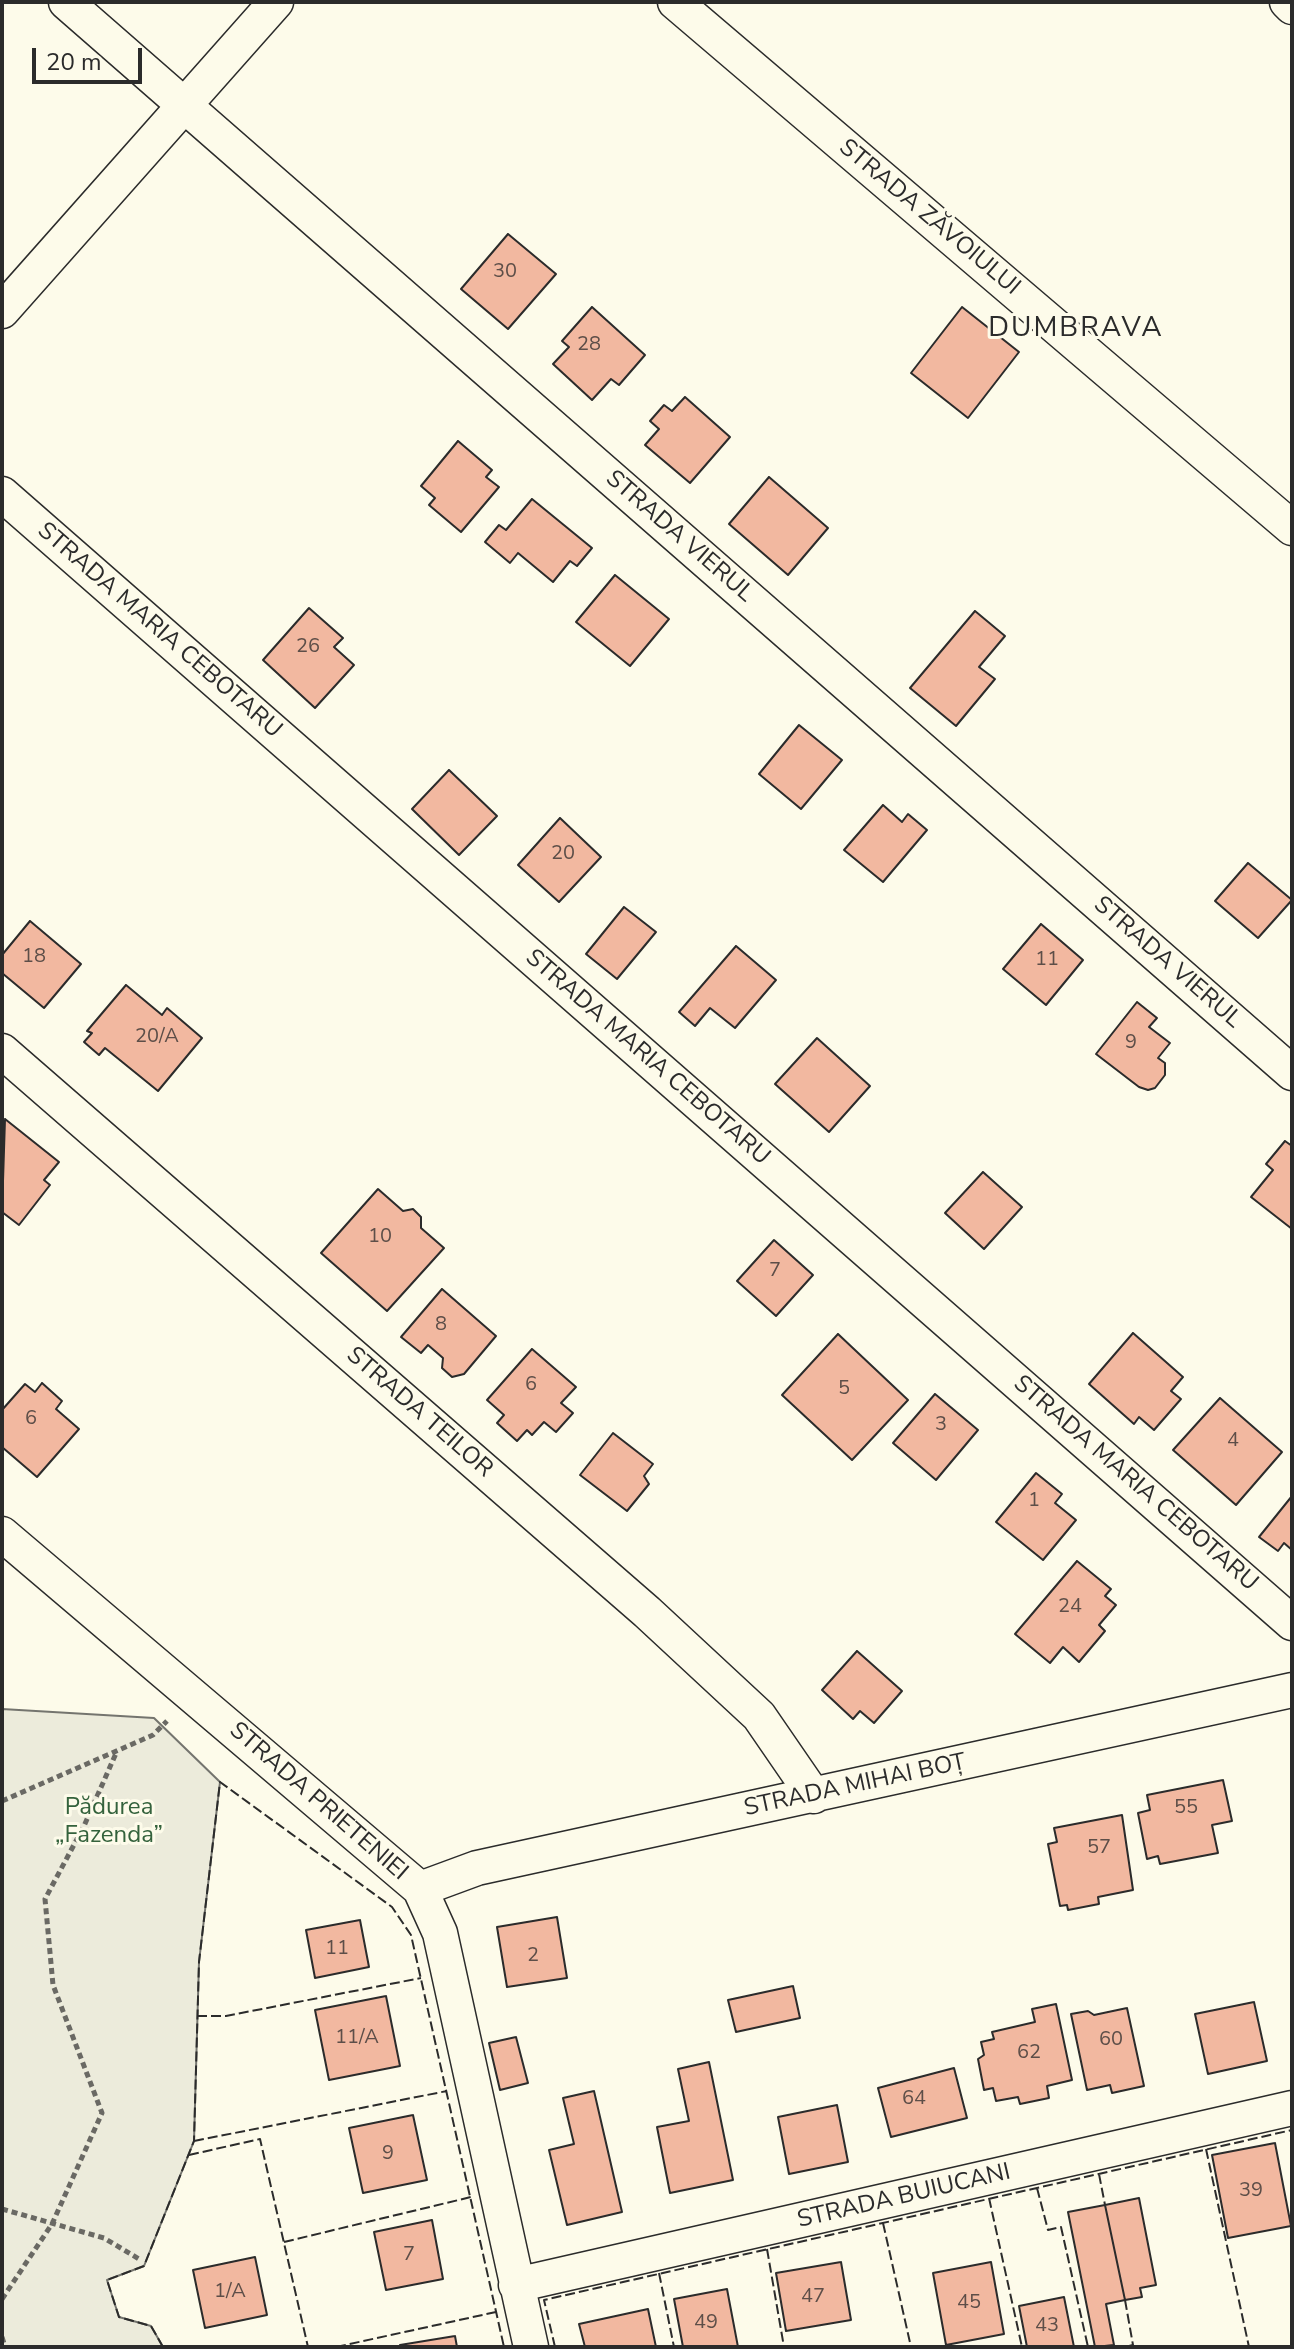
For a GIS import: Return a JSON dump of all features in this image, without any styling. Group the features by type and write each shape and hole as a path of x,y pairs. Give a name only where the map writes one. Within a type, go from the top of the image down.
{"street":[{"name":"STRADA VIERUL","path":"66,2 1292,1073"},
{"path":"2,311 276,2"},
{"name":"STRADA ZĂVOIULUI","path":"675,2 1292,528"},
{"path":"1287,2 1292,7"},
{"name":"STRADA MARIA CEBOTARU","path":"2,494 1292,1623"},
{"name":"STRADA TEILOR","path":"2,1051 658,1622 759,1716 814,1796"},
{"name":"STRADA PRIETENIEI","path":"2,1534 420,1889 440,1933 531,2347"},
{"name":"STRADA MIHAI BOȚ","path":"420,1889 477,1868 1292,1690"},
{"name":"STRADA BUIUCANI","path":"516,2285 1292,2108"}],"path":[{"path":"2,1801 153,1735 191,1693"},
{"path":"2,2299 52,2224 102,2113 53,1985 45,1899 84,1826 117,1751"},
{"path":"2,2209 104,2238 139,2259"},
{"path":"2,2337 5,2347"}],"green space":[{"name":"Pădurea „Fazenda”","path":"2,1709 154,1718 220,1782 199,1962 194,2141 144,2266 107,2280 119,2317 151,2326 163,2347 2,2347"}],"building":[{"path":"508,234 556,274 508,329 461,289"},
{"path":"592,307 645,355 619,385 611,379 592,400 553,364 569,347 562,341"},
{"path":"962,307 1019,352 968,418 911,373"},
{"path":"685,397 730,437 690,483 645,445 659,429 650,421 664,405 672,411"},
{"path":"458,441 492,470 486,477 499,487 461,532 429,505 435,498 421,486"},
{"path":"769,477 828,528 788,575 729,524"},
{"path":"532,499 592,548 577,566 570,561 553,582 518,553 510,563 485,542 499,525 506,530"},
{"path":"615,575 669,619 630,666 576,622"},
{"path":"309,608 343,638 334,647 354,665 315,708 263,660"},
{"path":"975,611 1005,636 979,667 995,679 956,726 910,688"},
{"path":"799,725 842,760 801,809 759,774"},
{"path":"449,770 497,816 459,855 412,809"},
{"path":"883,805 902,822 908,814 927,830 883,882 844,850"},
{"path":"560,818 601,857 559,902 518,865"},
{"path":"1248,863 1292,900 1258,938 1215,901"},
{"path":"624,907 656,932 617,979 586,954"},
{"path":"30,921 81,964 44,1008 2,973 2,955"},
{"path":"1041,924 1083,960 1046,1005 1003,969"},
{"path":"736,946 776,980 735,1028 710,1008 695,1026 679,1012"},
{"path":"126,985 162,1015 167,1008 202,1038 158,1091 105,1048 99,1055 84,1042 92,1033 87,1031"},
{"path":"1137,1002 1157,1018 1149,1027 1170,1043 1158,1058 1165,1063 1165,1075 1155,1088 1148,1090 1139,1087 1096,1054"},
{"path":"817,1038 870,1086 829,1132 775,1084"},
{"path":"5,1119 59,1162 44,1180 50,1185 19,1225 2,1212"},
{"path":"1285,1141 1292,1146 1292,1229 1251,1197 1273,1170 1266,1164"},
{"path":"983,1172 1022,1207 984,1249 945,1213"},
{"path":"378,1189 403,1211 413,1209 421,1217 421,1228 444,1248 387,1311 321,1253"},
{"path":"774,1240 813,1275 776,1316 737,1281"},
{"path":"442,1289 496,1336 464,1374 452,1377 442,1368 443,1358 428,1345 421,1353 401,1337"},
{"path":"1133,1333 1183,1377 1171,1391 1181,1399 1154,1430 1139,1417 1134,1424 1089,1384"},
{"path":"838,1334 908,1400 852,1460 782,1395"},
{"path":"532,1349 576,1387 561,1403 573,1413 556,1432 544,1422 532,1435 527,1430 517,1441 497,1423 504,1415 487,1400"},
{"path":"42,1383 62,1401 56,1409 79,1429 37,1477 2,1447 2,1410 25,1384 35,1392"},
{"path":"935,1394 978,1430 936,1480 893,1443"},
{"path":"1220,1398 1282,1452 1236,1505 1173,1450"},
{"path":"613,1433 653,1464 644,1476 649,1484 627,1511 580,1475"},
{"path":"1036,1473 1062,1494 1055,1503 1076,1520 1043,1560 996,1522"},
{"path":"1292,1496 1292,1550 1284,1543 1278,1551 1259,1537"},
{"path":"1077,1561 1111,1589 1105,1596 1116,1605 1099,1625 1105,1631 1079,1662 1063,1647 1050,1663 1015,1634"},
{"path":"857,1651 902,1691 874,1723 860,1711 853,1719 822,1690"},
{"path":"1223,1780 1232,1821 1212,1825 1218,1853 1160,1864 1158,1856 1147,1859 1138,1813 1150,1810 1147,1795"},
{"path":"1122,1815 1133,1890 1098,1897 1099,1904 1068,1910 1067,1905 1060,1906 1048,1844 1057,1842 1054,1828"},
{"path":"557,1917 567,1978 507,1987 497,1927"},
{"path":"360,1920 369,1967 315,1978 306,1930"},
{"path":"793,1986 800,2018 736,2032 728,2000"},
{"path":"386,1996 400,2066 329,2080 315,2010"},
{"path":"1254,2002 1267,2061 1208,2074 1195,2014"},
{"path":"1056,2004 1072,2080 1047,2086 1049,2098 1020,2104 1018,2097 996,2101 993,2088 984,2090 978,2059 984,2055 981,2042 994,2039 992,2032 1035,2022 1032,2009"},
{"path":"1127,2008 1144,2086 1112,2093 1110,2085 1087,2090 1071,2014 1088,2011 1094,2015"},
{"path":"516,2037 528,2083 500,2090 489,2043"},
{"path":"709,2062 733,2180 670,2193 657,2127 689,2121 678,2069"},
{"path":"954,2068 967,2118 891,2137 878,2088"},
{"path":"594,2091 622,2212 567,2225 549,2150 574,2144 563,2098"},
{"path":"837,2105 848,2162 789,2174 778,2117"},
{"path":"413,2115 427,2180 363,2193 349,2128"},
{"path":"1275,2143 1291,2226 1228,2238 1212,2155"},
{"path":"1139,2198 1156,2285 1140,2288 1142,2297 1125,2300 1105,2205"},
{"path":"1105,2205 1125,2300 1106,2304 1114,2345 1095,2347 1068,2212"},
{"path":"432,2220 443,2279 386,2290 374,2232"},
{"path":"255,2257 267,2315 205,2328 193,2270"},
{"path":"841,2262 851,2320 786,2331 776,2273"},
{"path":"991,2262 1004,2334 946,2345 933,2273"},
{"path":"727,2289 738,2347 683,2347 674,2299"},
{"path":"1064,2297 1074,2347 1027,2347 1019,2306"},
{"path":"648,2309 656,2347 585,2347 579,2324"},
{"path":"455,2336 457,2347 400,2347 400,2345"}],"fence":[{"path":"163,2347 151,2326 119,2317 107,2280 144,2266 194,2141 199,1962 220,1782 392,1907 411,1935 504,2347"},
{"path":"197,2016 226,2016 421,1978"},
{"path":"194,2141 447,2091"},
{"path":"555,2347 544,2300 1292,2130"},
{"path":"189,2155 260,2139 308,2347"},
{"path":"1206,2149 1249,2347"},
{"path":"1099,2174 1105,2205"},
{"path":"1037,2188 1048,2230 1061,2227 1088,2347"},
{"path":"284,2242 471,2197"},
{"path":"989,2198 1022,2347"},
{"path":"883,2223 911,2347"},
{"path":"767,2249 784,2347"},
{"path":"659,2273 674,2347"},
{"path":"1125,2300 1133,2345 1125,2347"},
{"path":"336,2347 496,2312"}],"district":[{"name":"DUMBRAVA","path":"1076,329"}]}
